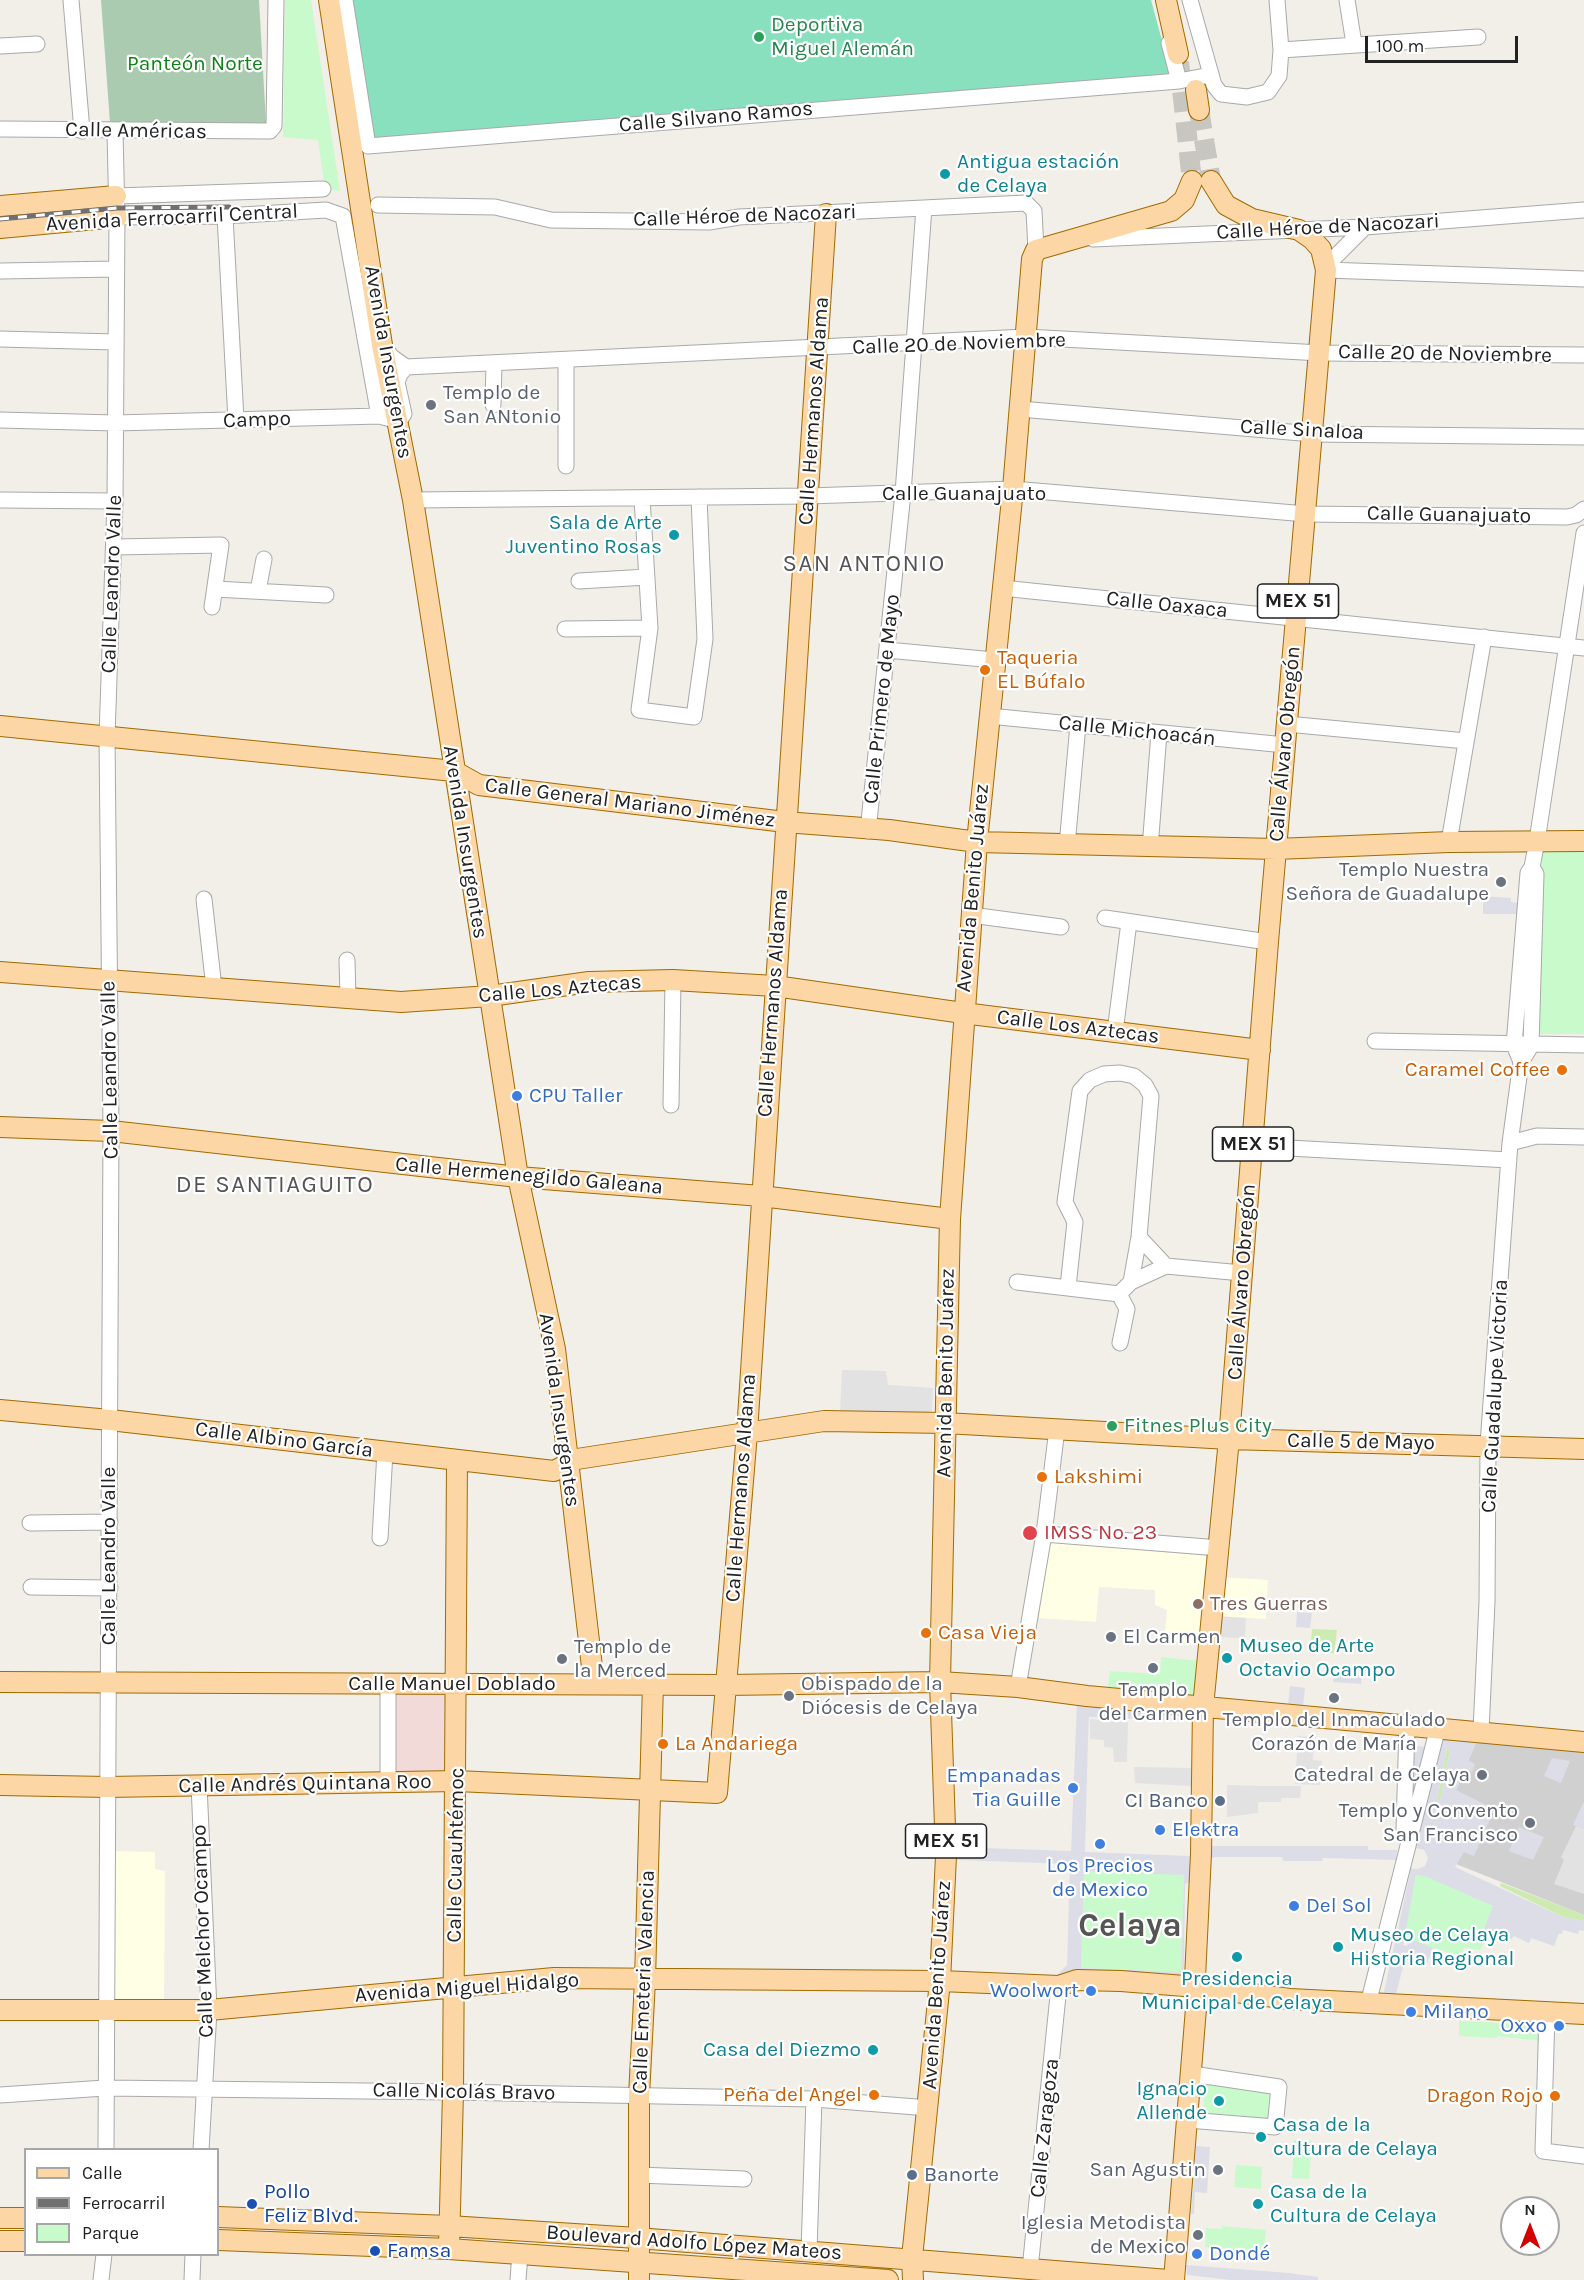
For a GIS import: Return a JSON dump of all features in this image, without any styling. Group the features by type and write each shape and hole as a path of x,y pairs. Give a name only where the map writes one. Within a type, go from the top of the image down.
{"main road":[{"name":"Avenida Insurgentes","path":"329,0 382,345 413,500 518,1177 555,1349 594,1684"},
{"path":"1166,0 1182,53 1175,0"},
{"path":"1187,86 1199,110"},
{"path":"1036,250 1171,211 1202,181 1226,205 1252,219 1299,230"},
{"name":"Avenida Ferrocarril Central","path":"0,206 116,196"},
{"name":"Calle Hermanos Aldama","path":"717,1793 747,1433 784,822 809,495 826,214"},
{"name":"Avenida Ferrocarril Central","path":"0,228 117,217"},
{"name":"Calle Álvaro Obregón","path":"1197,1987 1203,1707 1229,1439 1268,942 1321,353 1326,268 1321,249 1299,230"},
{"name":"Avenida Benito Juárez","path":"912,2258 940,1982 946,1856 940,1682 950,1219 970,915 1013,489 1032,259 1036,250"},
{"name":"Calle General Mariano Jiménez","path":"0,726 454,771 479,785 784,822 868,831 888,830 977,842 1150,848 1276,849 1449,842 1584,841"},
{"name":"Calle Los Aztecas","path":"0,972 401,1002 490,996 590,982 673,980 775,986 963,1013 1260,1050"},
{"name":"Calle Hermenegildo Galeana","path":"0,1127 111,1131 518,1177 761,1196 950,1219"},
{"name":"Calle Albino García","path":"0,1410 110,1419 457,1462 554,1471 567,1465"},
{"name":"Calle 5 de Mayo","path":"567,1465 577,1459 824,1421 945,1423 1229,1439 1488,1444 1584,1449"},
{"name":"Calle Cuauhtémoc","path":"449,2249 458,1685 457,1462"},
{"name":"Calle Manuel Doblado","path":"0,1682 726,1685 940,1682 1018,1687 1203,1707 1584,1742"},
{"name":"Calle Emeteria Valencia","path":"638,2270 639,2096 645,1980 653,1683"},
{"name":"Calle Andrés Quintana Roo","path":"0,1785 107,1787 457,1781 717,1793"},
{"name":"Avenida Miguel Hidalgo","path":"0,2010 209,2010 554,1978 1068,1983 1197,1987 1290,1999 1584,2014"},
{"name":"MEX 51","path":"1174,2280 1192,2074 1197,1987"},
{"name":"Boulevard Adolfo López Mateos","path":"219,2217 449,2226 637,2238 1169,2280"},
{"path":"0,2218 24,2218"},
{"name":"Boulevard Adolfo López Mateos","path":"219,2240 520,2253 638,2270 888,2280"},
{"path":"0,2241 24,2241"},
{"name":"MEX 51","path":"912,2258 913,2280"}],"street":[{"path":"71,0 82,131"},
{"name":"Calle Américas","path":"0,129 115,132 267,132 272,130 276,0"},
{"name":"Calle Silvano Ramos","path":"345,0 368,146 1187,86 1210,75"},
{"path":"1157,0 1187,86"},
{"path":"1190,0 1210,75 1221,94 1230,97 1246,97 1269,92 1280,76 1281,51 1276,0"},
{"path":"1347,0 1354,44"},
{"path":"1281,51 1354,44 1478,37"},
{"path":"0,46 37,44"},
{"name":"Calle Leandro Valle","path":"106,2148 111,1131 107,736 115,501 117,217 115,132"},
{"name":"Avenida Ferrocarril Central","path":"116,196 323,189"},
{"name":"Calle Héroe de Nacozari","path":"378,205 495,207 551,220 709,222 739,217 1026,203 1034,212 1036,250"},
{"name":"Calle Primero de Mayo","path":"868,831 903,494 916,343 924,208"},
{"name":"Avenida Ferrocarril Central","path":"117,217 225,216 326,210 343,216 379,416"},
{"name":"Calle Héroe de Nacozari","path":"1072,240 1365,227 1584,210"},
{"path":"225,216 236,420"},
{"path":"1326,268 1365,227"},
{"path":"1326,268 1584,279"},
{"path":"0,271 116,269"},
{"name":"Calle 20 de Noviembre","path":"406,367 818,349 1026,337 1321,353 1584,355"},
{"path":"0,339 115,342"},
{"path":"382,345 392,357 406,367 397,382 404,414 399,421"},
{"path":"566,360 566,466"},
{"path":"493,405 494,363"},
{"name":"Calle Sinaloa","path":"1020,409 1313,434 1584,437"},
{"name":"Campo","path":"0,420 115,423 379,416 399,421"},
{"name":"Calle Guanajuato","path":"413,500 903,494 1013,489 1306,514 1567,517 1576,515 1584,509"},
{"path":"642,498 650,628 639,710 694,717 705,639 699,497"},
{"path":"0,500 115,501"},
{"path":"1521,1062 1514,1045 1521,982 1523,914 1528,873 1532,867 1537,841 1582,573 1584,533"},
{"path":"114,547 221,545 212,607"},
{"path":"258,591 264,559"},
{"path":"579,580 647,577"},
{"name":"Calle Oaxaca","path":"1002,588 1584,648"},
{"path":"215,589 326,595"},
{"path":"565,629 650,628"},
{"path":"1449,842 1484,637"},
{"path":"887,650 994,660"},
{"name":"Calle Michoacán","path":"989,716 1285,745"},
{"path":"1287,724 1466,741"},
{"path":"1067,845 1078,725"},
{"path":"1150,848 1159,733"},
{"path":"1531,1046 1536,874 1532,867"},
{"path":"204,899 214,988"},
{"path":"970,915 1062,927"},
{"path":"1105,918 1268,942"},
{"path":"1115,1032 1129,922"},
{"path":"347,960 348,998"},
{"path":"671,1105 673,980"},
{"path":"1375,1041 1531,1046 1584,1045"},
{"name":"Calle Guadalupe Victoria","path":"1481,1731 1487,1602 1488,1444 1510,1143 1521,1062 1531,1046"},
{"path":"1068,1287 1075,1222 1065,1202 1080,1091 1090,1080 1104,1074 1120,1073 1134,1076 1145,1084 1151,1096 1139,1237 1131,1282"},
{"path":"1510,1143 1537,1136 1584,1137"},
{"path":"1252,1146 1509,1160"},
{"path":"1139,1237 1166,1266"},
{"path":"1119,1294 1131,1282 1166,1266 1242,1273"},
{"path":"1017,1282 1119,1294"},
{"path":"1119,1294 1127,1309 1120,1343"},
{"path":"1018,1687 1044,1534 1057,1429"},
{"path":"380,1538 385,1452"},
{"path":"30,1523 110,1522"},
{"path":"1044,1534 1219,1548"},
{"path":"31,1587 110,1588"},
{"path":"388,1684 388,1783"},
{"path":"1403,1855 1407,1725"},
{"path":"1368,2004 1403,1855 1438,1727"},
{"name":"Calle Melchor Ocampo","path":"198,1785 209,2010 201,2148"},
{"name":"Calle Zaragoza","path":"1030,2269 1068,1983"},
{"path":"1547,2013 1543,2151 1584,2156"},
{"path":"1188,2120 1275,2127 1279,2087 1192,2074"},
{"name":"Calle Nicolás Bravo","path":"0,2095 105,2088 453,2091 814,2099 929,2108"},
{"path":"809,2251 814,2099"},
{"path":"638,2175 744,2179"},
{"path":"518,2280 520,2253"},
{"path":"101,2280 104,2256"},
{"path":"192,2280 193,2256"}],"shaded area":[{"path":"1483,896 1511,898 1511,902 1519,903 1523,914 1483,914"},
{"path":"842,1370 886,1371 888,1385 933,1388 932,1412 840,1414"},
{"path":"1049,1542 1208,1556 1201,1645 1164,1640 1167,1610 1155,1605 1155,1590 1099,1587 1096,1622 1039,1618"},
{"path":"1221,1577 1268,1580 1266,1619 1217,1616"},
{"path":"1297,1612 1312,1613 1310,1628 1296,1627"},
{"path":"1217,1616 1246,1618 1245,1639 1213,1636"},
{"path":"1334,1672 1362,1675 1361,1684 1333,1682"},
{"path":"1290,1686 1305,1688 1303,1706 1288,1705"},
{"path":"395,1692 447,1693 446,1771 395,1771"},
{"path":"1077,1702 1194,1711 1195,1721 1089,1717 1088,1739 1085,1852 1190,1856 1189,1882 1185,1884 1184,1976 1055,1977 1067,1965 1070,1864 957,1860 957,1847 1071,1851","holes":["1084,1871 1184,1875 1181,1972 1081,1968"]},
{"path":"1090,1719 1128,1722 1127,1762 1114,1762 1113,1748 1104,1747 1104,1740 1090,1739"},
{"path":"1298,1736 1314,1737 1313,1760 1322,1761 1320,1785 1295,1784"},
{"path":"1445,1737 1478,1738 1468,1760 1475,1764 1472,1772 1466,1768 1456,1790 1488,1806 1486,1812 1492,1815 1474,1856 1464,1852 1455,1867 1563,1917 1584,1921 1584,1931 1579,1930 1578,1934 1563,1930 1562,1934 1558,1934 1554,1946 1531,1938 1529,1943 1514,1936 1511,1939 1484,1929 1493,1906 1425,1876 1416,1875 1403,1945 1407,1946 1409,1939 1433,1948 1426,1966 1405,1959 1395,1998 1383,1996 1410,1874 1407,1868 1418,1869 1425,1866 1428,1858 1424,1850 1416,1848 1415,1844 1441,1741","holes":["1447,1749 1450,1750 1440,1800 1437,1800"]},
{"name":"Templo y Convento San Francisco","path":"1478,1738 1584,1748 1584,1915 1456,1864 1456,1790 1466,1768 1472,1771 1468,1761"},
{"path":"1412,1745 1431,1748 1420,1784 1415,1785 1412,1784"},
{"path":"1552,1758 1570,1761 1561,1783 1544,1776"},
{"path":"1134,1767 1191,1768 1191,1786 1135,1783"},
{"path":"1227,1785 1301,1786 1300,1798 1282,1798 1281,1802 1258,1802 1258,1813 1227,1817"},
{"path":"1584,1804 1584,1829 1573,1825"},
{"path":"1576,1826 1584,1829 1584,1894 1554,1884 1564,1860 1561,1857"},
{"path":"1519,1827 1544,1837 1533,1860 1509,1851"},
{"path":"1207,1846 1368,1846 1368,1850 1397,1850 1396,1860 1323,1858 1322,1861 1283,1861 1282,1857 1214,1857 1207,1862"},
{"path":"113,1851 155,1852 155,1869 165,1871 164,2000 111,2000"},
{"path":"1196,2146 1210,2147 1207,2193 1195,2192 1194,2214 1191,2214"},
{"path":"1186,2265 1289,2273 1318,2277 1318,2280 1231,2280 1187,2275"}],"green space":[{"name":"Panteón Norte","path":"101,0 259,0 266,123 235,130 110,123"},
{"path":"285,0 311,0 340,191 325,189 318,140 283,137"},
{"name":"Deportiva Miguel Alemán","path":"351,0 1151,0 1171,74 374,141"},
{"path":"1542,852 1584,852 1584,1034 1537,1034"},
{"path":"1312,1629 1337,1630 1334,1653 1310,1652"},
{"path":"1161,1657 1200,1661 1193,1698 1108,1687 1110,1671 1160,1674"},
{"path":"1447,1749 1450,1750 1440,1801 1437,1800"},
{"path":"1084,1871 1184,1874 1181,1972 1081,1968"},
{"path":"1429,1872 1561,1929 1554,1946 1531,1938 1529,1943 1514,1936 1511,1939 1491,1932 1480,1950 1464,1948 1461,1956 1402,1939 1416,1875"},
{"path":"1501,1883 1584,1915 1584,1921 1563,1917 1500,1886"},
{"path":"1459,2021 1542,2025 1541,2041 1497,2036 1497,2038 1459,2036"},
{"path":"1206,2082 1270,2090 1267,2123 1202,2116"},
{"path":"1294,2140 1312,2141 1309,2179 1292,2178"},
{"path":"1236,2165 1262,2167 1261,2189 1234,2187"},
{"path":"1222,2226 1266,2230 1264,2252 1205,2247 1206,2228 1222,2229"}],"tunnel":[{"path":"1179,62 1192,181"},
{"path":"1199,110 1211,181"}],"railway":[{"path":"0,219 117,208 229,207"}],"place":[{"name":"Deportiva Miguel Alemán","path":"759,37"},
{"name":"Antigua estación de Celaya","path":"945,174"},
{"name":"Templo de San ANtonio","path":"431,405"},
{"name":"Sala de Arte Juventino Rosas","path":"674,535"},
{"name":"Taqueria EL Búfalo","path":"985,670"},
{"name":"Templo Nuestra Señora de Guadalupe","path":"1501,882"},
{"name":"Caramel Coffee","path":"1562,1070"},
{"name":"CPU Taller","path":"517,1096"},
{"name":"Fitnes Plus City","path":"1112,1426"},
{"name":"Lakshimi","path":"1042,1477"},
{"name":"IMSS No. 23","path":"1030,1533"},
{"name":"Tres Guerras","path":"1198,1604"},
{"name":"Casa Vieja","path":"926,1633"},
{"name":"El Carmen","path":"1111,1637"},
{"name":"Museo de Arte Octavio Ocampo","path":"1227,1658"},
{"name":"Templo de la Merced","path":"562,1659"},
{"name":"Templo del Carmen","path":"1153,1668"},
{"name":"Obispado de la Diócesis de Celaya","path":"789,1696"},
{"name":"Templo del Inmaculado Corazón de María","path":"1334,1698"},
{"name":"La Andariega","path":"663,1744"},
{"name":"Catedral de Celaya","path":"1482,1775"},
{"name":"Empanadas Tia Guille","path":"1073,1788"},
{"name":"CI Banco","path":"1220,1801"},
{"name":"Templo y Convento San Francisco","path":"1530,1823"},
{"name":"Elektra","path":"1160,1830"},
{"name":"Los Precios de Mexico","path":"1100,1844"},
{"name":"Del Sol","path":"1294,1906"},
{"name":"Museo de Celaya Historia Regional","path":"1338,1947"},
{"name":"Presidencia Municipal de Celaya","path":"1237,1957"},
{"name":"Woolwort","path":"1091,1991"},
{"name":"Milano","path":"1411,2012"},
{"name":"Oxxo","path":"1559,2026"},
{"name":"Casa del Diezmo","path":"873,2050"},
{"name":"Peña del Angel","path":"874,2095"},
{"name":"Dragon Rojo","path":"1555,2096"},
{"name":"Ignacio Allende","path":"1219,2101"},
{"name":"Casa de la cultura de Celaya","path":"1261,2137"},
{"name":"San Agustin","path":"1218,2170"},
{"name":"Banorte","path":"912,2175"},
{"name":"Pollo Feliz Blvd.","path":"252,2204"},
{"name":"Casa de la Cultura de Celaya","path":"1258,2204"},
{"name":"Iglesia Metodista de Mexico","path":"1198,2235"},
{"name":"Famsa","path":"375,2251"},
{"name":"Dondé","path":"1197,2254"}],"district":[{"name":"SAN ANTONIO","path":"864,564"},
{"name":"DE SANTIAGUITO","path":"275,1185"},
{"name":"Celaya","path":"1130,1927"}]}
